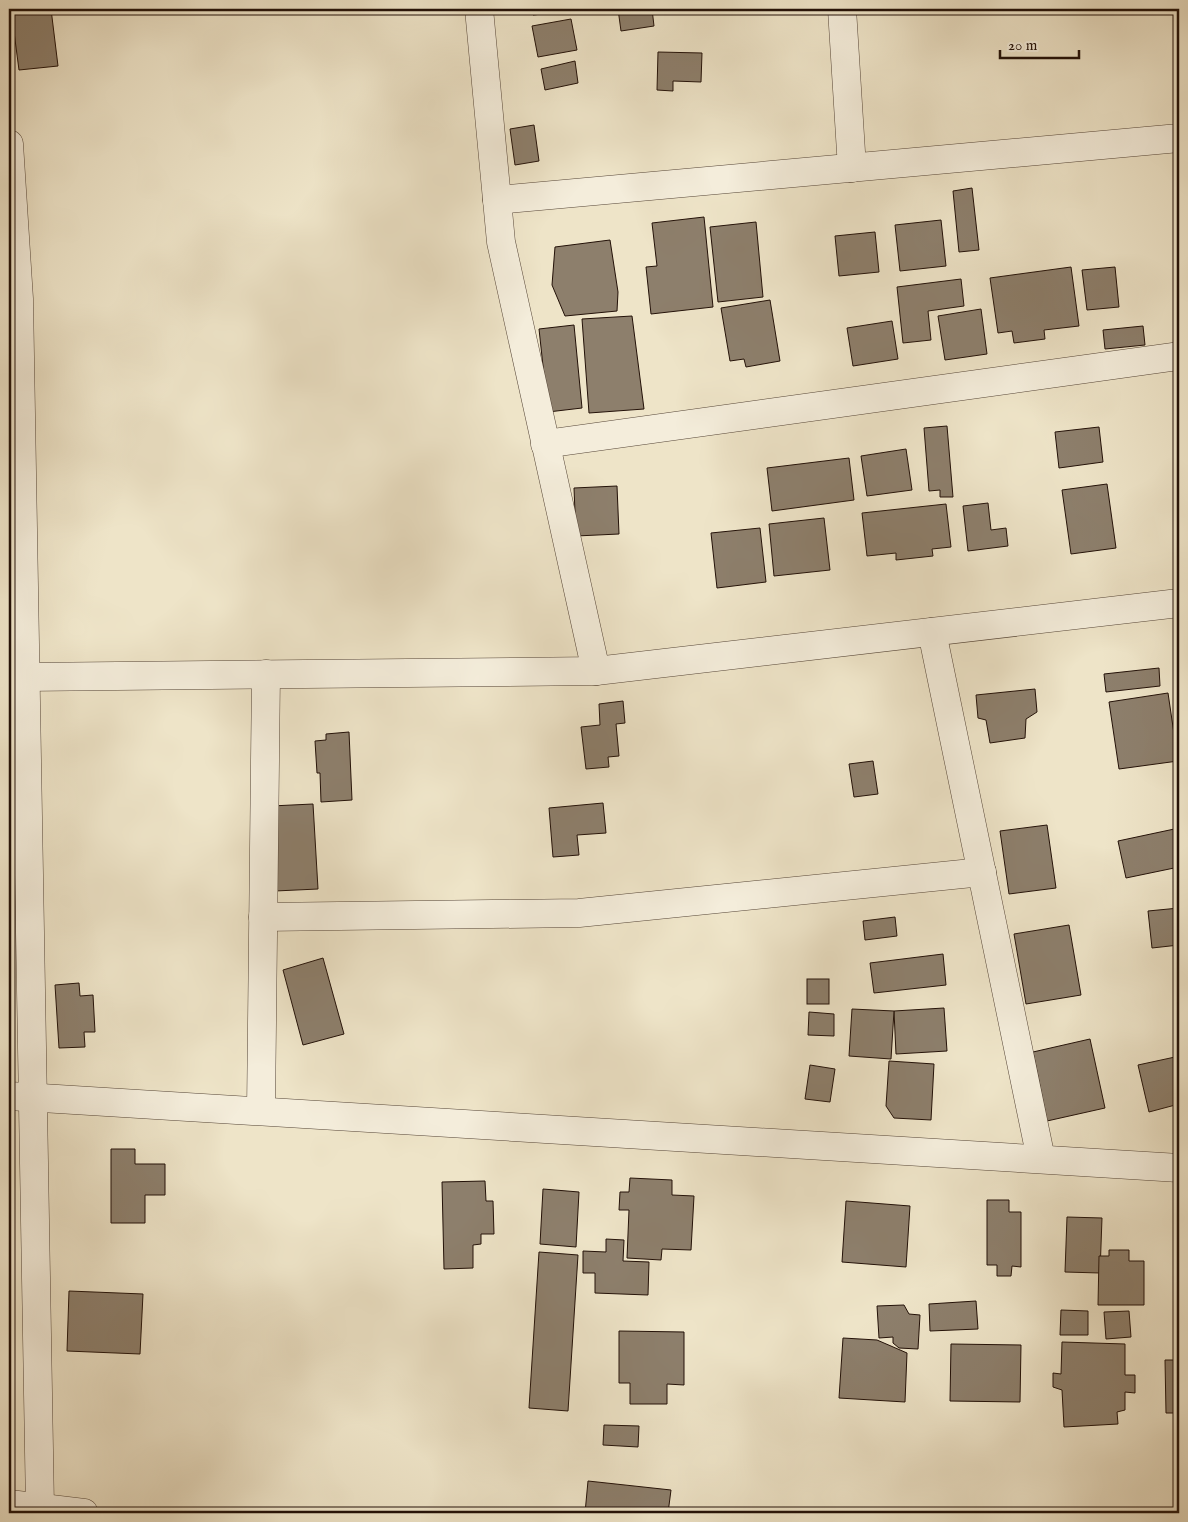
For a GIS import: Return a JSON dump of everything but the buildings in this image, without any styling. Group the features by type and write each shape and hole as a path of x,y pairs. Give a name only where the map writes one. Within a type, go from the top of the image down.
{"street":[{"path":"479,9 501,242 596,671"},
{"path":"842,9 852,168"},
{"path":"497,200 1179,138"},
{"path":"9,144 25,677 21,1096 40,1508"},
{"path":"545,444 1179,356"},
{"path":"25,677 596,671 1179,603"},
{"path":"932,632 1041,1159"},
{"path":"261,1110 266,674"},
{"path":"263,917 578,913 982,872"},
{"path":"21,1096 1179,1168"},
{"path":"9,1504 84,1513"}]}
